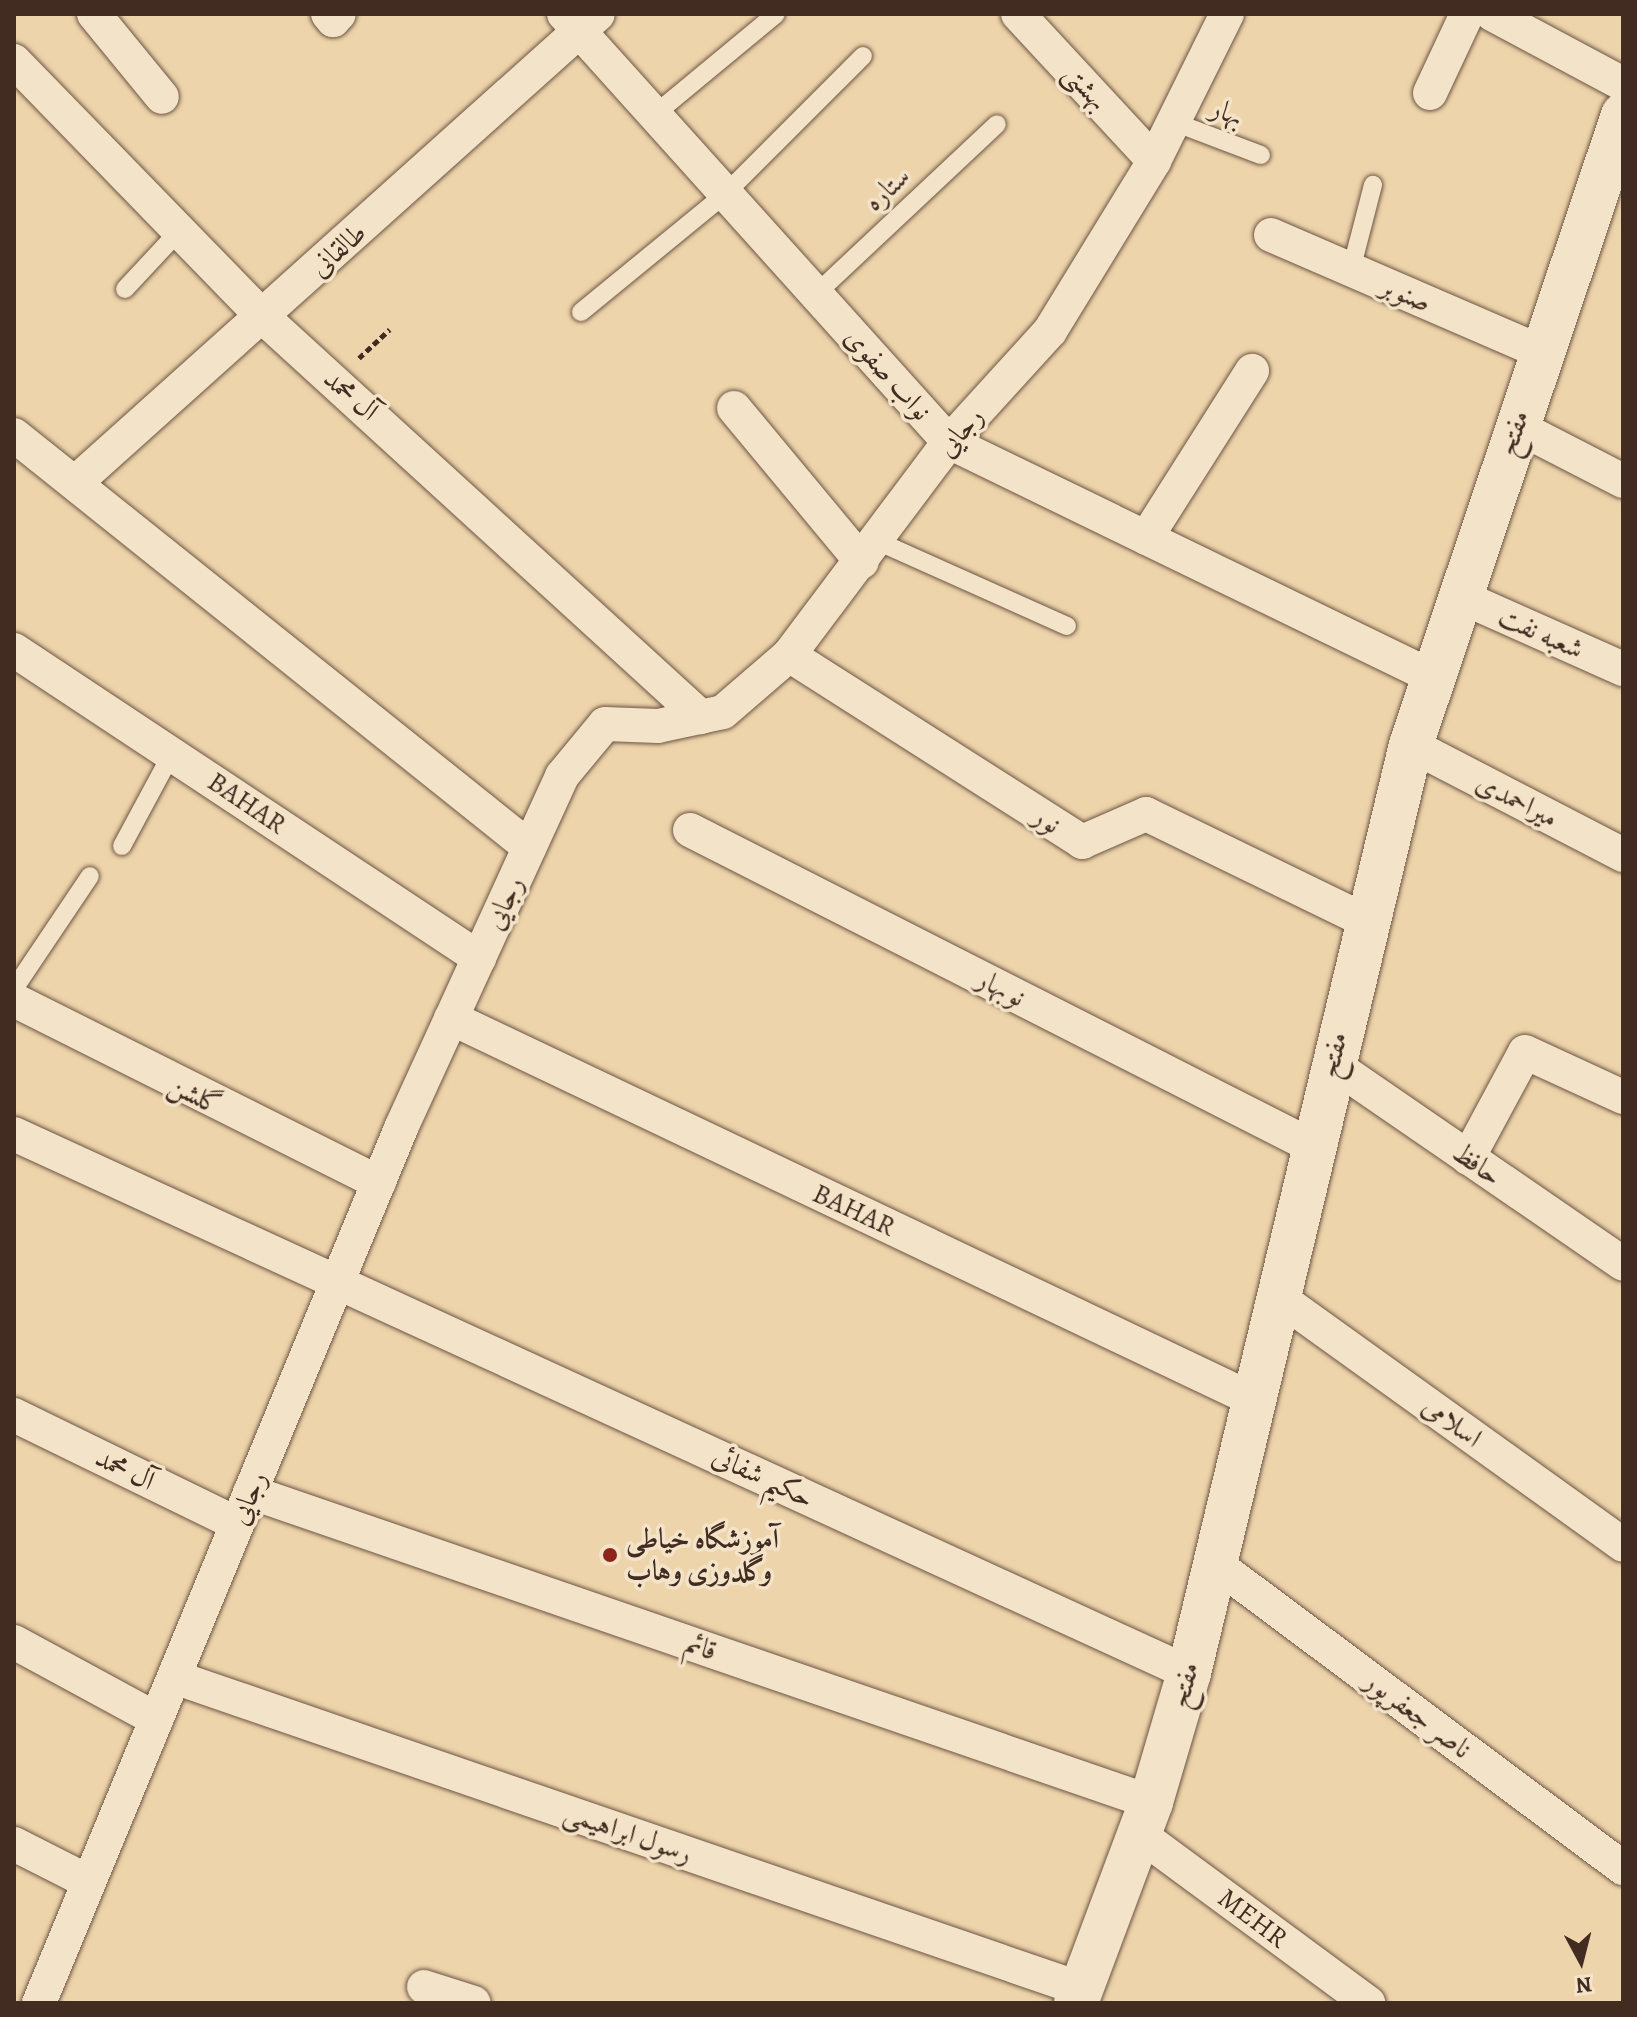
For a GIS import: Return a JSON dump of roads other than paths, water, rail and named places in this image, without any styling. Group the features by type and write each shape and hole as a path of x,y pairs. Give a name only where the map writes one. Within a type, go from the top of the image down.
{"street":[{"path":"94,14 162,97"},
{"path":"328,14 333,20 339,14"},
{"name":"بهشتی","path":"1018,14 1154,161"},
{"name":"رجایی","path":"39,2003 379,1183 562,776 605,724 658,726 723,712 789,655 949,442 1050,331 1154,161 1227,14"},
{"path":"1430,93 1467,14"},
{"path":"1492,14 1623,84"},
{"name":"نواب صفوی","path":"580,20 654,115 949,442 1433,677"},
{"name":"طالقانی","path":"75,483 264,318 580,20"},
{"name":"آل محمد","path":"14,61 264,318 701,717"},
{"name":"مفتح","path":"1079,1996 1145,1818 1189,1673 1213,1562 1281,1299 1312,1146 1364,920 1411,745 1541,352 1614,168 1623,115"},
{"name":"صنوبر","path":"1271,235 1541,352"},
{"path":"1146,538 1252,371"},
{"path":"734,408 869,551"},
{"path":"1516,426 1623,481"},
{"path":"14,435 529,847"},
{"name":"شعبه نفت","path":"1459,596 1623,669"},
{"name":"BAHAR","path":"14,650 479,958"},
{"name":"نور","path":"789,655 1082,842 1146,814 1364,920"},
{"name":"میراحمدی","path":"1411,745 1623,855"},
{"name":"نوبهار","path":"690,830 1312,1146"},
{"name":"گلشن","path":"14,1000 379,1183"},
{"name":"BAHAR","path":"451,1018 1256,1401"},
{"path":"1468,1158 1525,1052 1623,1097"},
{"name":"حافظ","path":"1331,1063 1623,1264"},
{"name":"حکیم شفائی","path":"14,1134 174,1213 338,1281 1189,1673"},
{"name":"اسلامی","path":"1281,1299 1623,1545"},
{"name":"آل محمد","path":"14,1415 237,1524"},
{"name":"قائم","path":"250,1492 1145,1818"},
{"name":"ناصر جعفرپور","path":"1213,1562 1623,1868"},
{"path":"14,1642 156,1719"},
{"name":"رسول ابراهیمی","path":"174,1677 1079,1996"},
{"name":"MEHR","path":"1145,1818 1368,2003"},
{"path":"14,1844 89,1882"},
{"path":"424,1987 474,2003"}],"lane":[{"path":"654,115 776,14"},
{"path":"581,312 725,194 863,56"},
{"name":"بهار","path":"1174,122 1261,155"},
{"name":"ستاره","path":"816,294 997,124"},
{"path":"1351,270 1373,185"},
{"path":"125,289 179,231"},
{"path":"869,551 1067,626"},
{"path":"122,846 172,753"},
{"path":"14,989 90,876"}],"place":[{"name":"آموزشگاه خیاطی وگلدوزی وهاب","path":"610,1555"}]}
